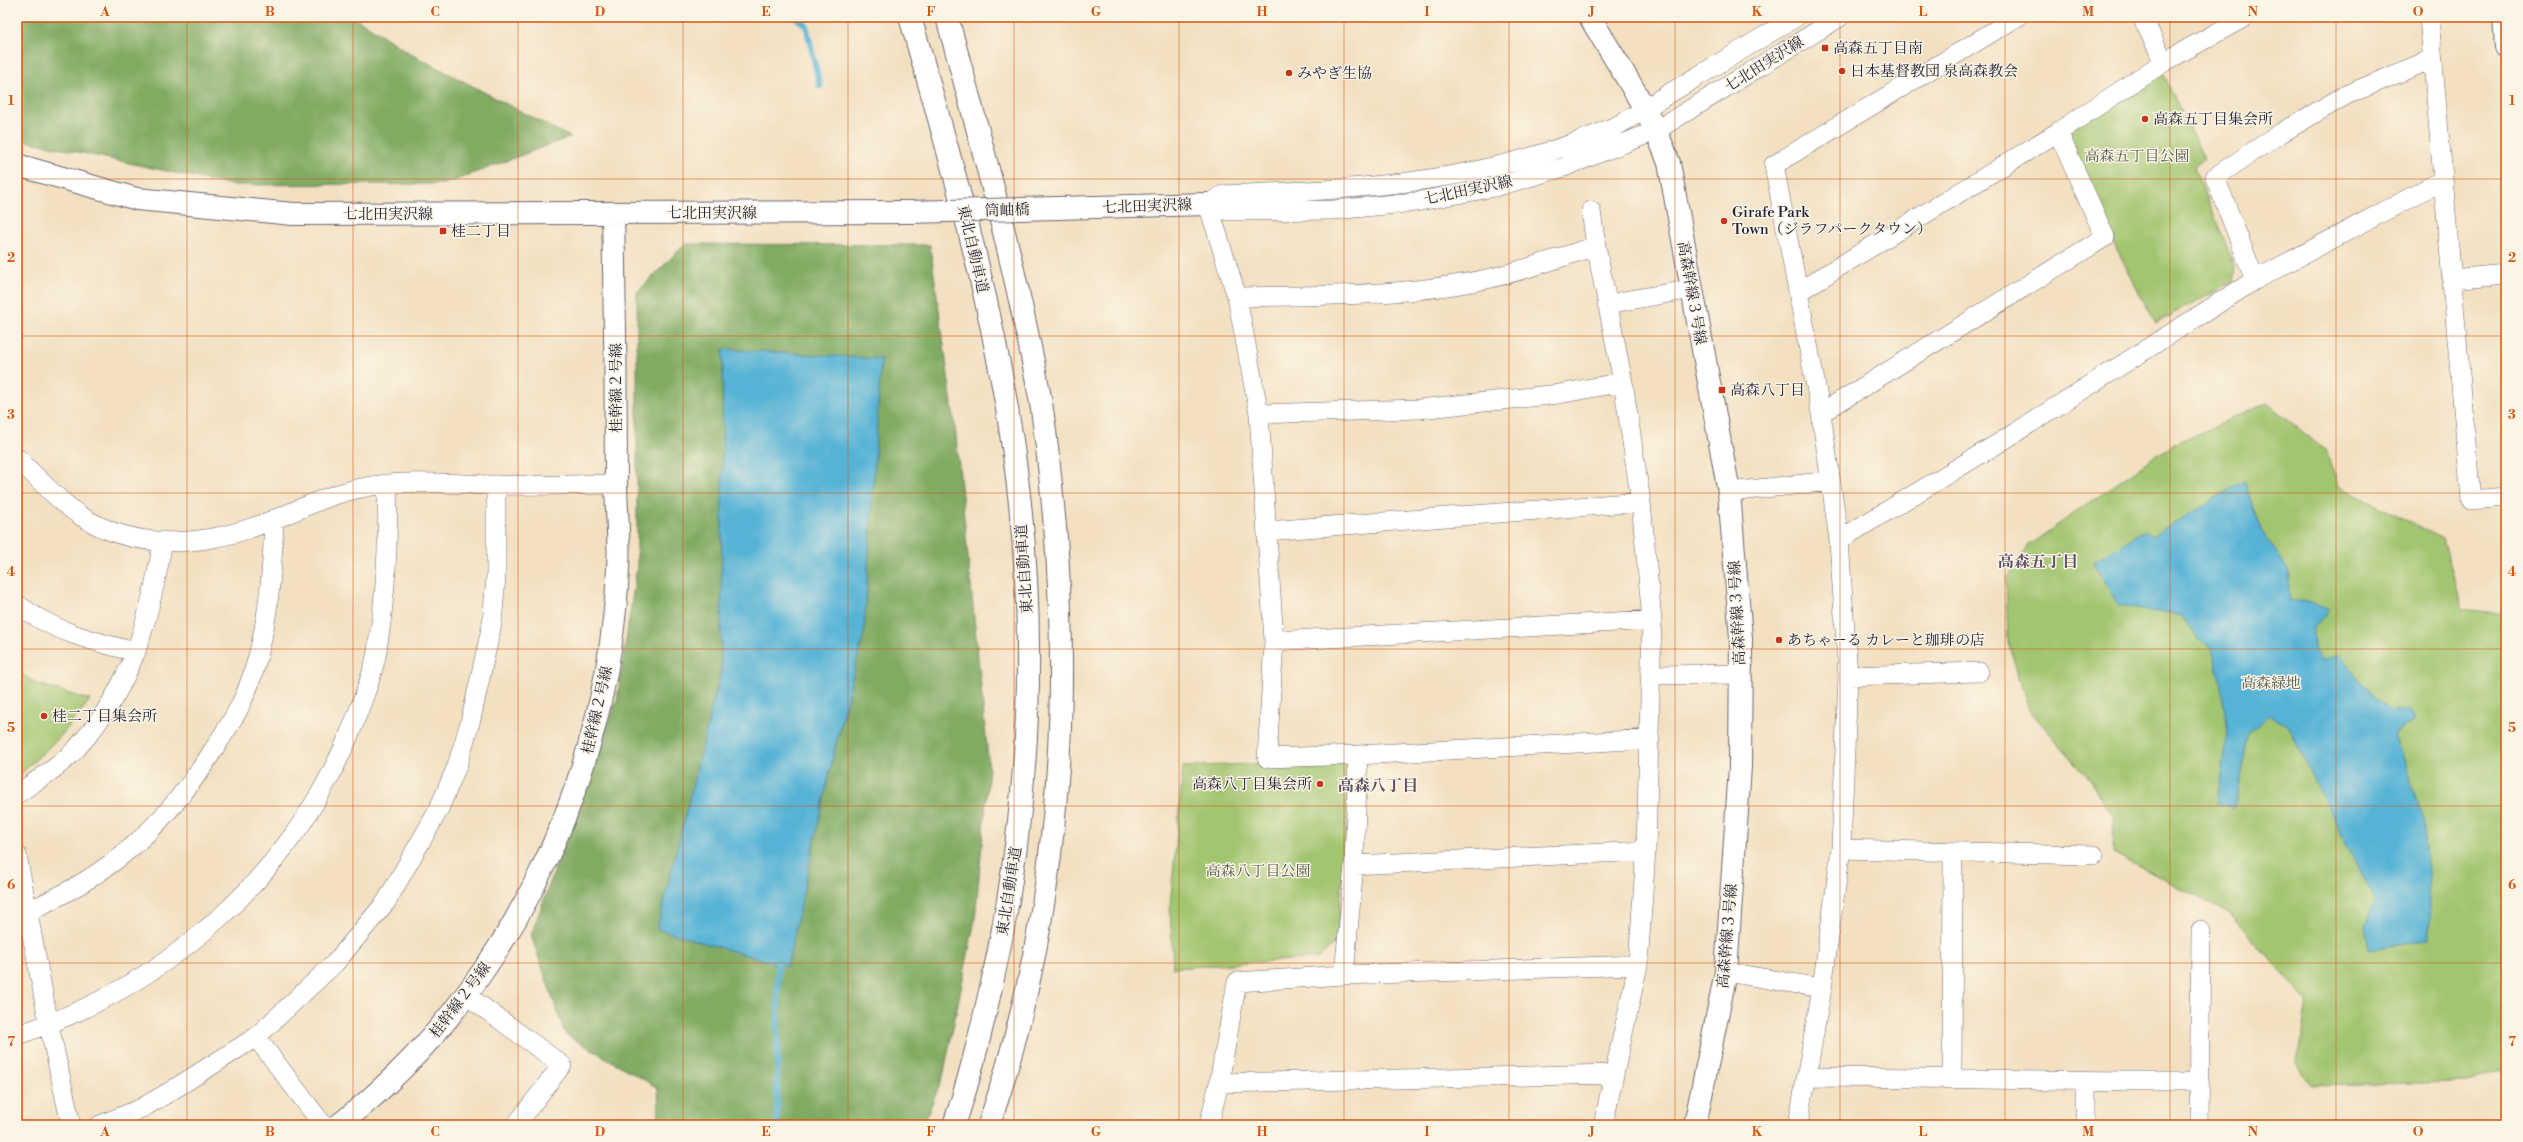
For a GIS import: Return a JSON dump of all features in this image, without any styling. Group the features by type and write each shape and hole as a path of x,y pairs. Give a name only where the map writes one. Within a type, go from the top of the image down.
{"main road":[{"name":"東北自動車道","path":"910,17 953,168 978,269 1001,383 1020,502 1027,603 1029,687 1022,803 1013,874 978,1044 954,1125"},
{"path":"947,17 988,166 1018,291 1041,404 1050,471 1063,659 1061,726 1053,825 1034,960 1000,1092 989,1125"},
{"name":"高森幹線３号線","path":"1590,17 1655,131 1669,163 1729,492 1740,638 1740,767 1726,972 1695,1125"},
{"path":"2504,17 2506,47"},
{"name":"七北田実沢線","path":"17,165 137,199 293,214 909,212"},
{"name":"七北田実沢線","path":"1057,208 1208,204"},
{"name":"筒岫橋","path":"909,212 1057,208"},
{"name":"桂幹線２号線","path":"339,1125 360,1108 430,1041 466,995 496,952 531,890 556,838 585,763 602,692 616,602 618,568 613,214"}],"street":[{"path":"1650,738 1358,755 1267,758 1274,641 1258,414 1237,297 1208,204 1223,195 1336,190 1431,181 1490,170 1547,153 1615,126 1796,17"},
{"name":"七北田実沢線","path":"1208,204 1228,211 1334,210 1415,202 1495,187 1548,171 1623,145 1655,131 1840,17"},
{"path":"1798,1125 1822,988 1841,849 1848,676 1839,540 1831,481 1821,413 1774,165 2017,17"},
{"path":"2142,17 2164,62"},
{"path":"1798,292 2058,132 2164,62 2244,17"},
{"path":"2429,17 2471,500 2506,497"},
{"path":"2255,280 2215,177 2280,133 2346,95 2432,59"},
{"path":"1821,413 2105,237 2058,132"},
{"path":"1839,540 2007,438 2255,280 2443,180"},
{"path":"1591,211 1596,246 1623,382 1641,502 1652,620 1646,852 1638,965 1603,1125"},
{"path":"1237,297 1343,295 1425,289 1491,278 1596,246"},
{"path":"2452,279 2506,274"},
{"path":"1607,304 1692,289"},
{"path":"1258,414 1419,409 1559,394 1623,382"},
{"path":"17,458 80,516 112,532 163,541 202,541 274,519 329,496 362,488 387,485 616,484"},
{"path":"1729,492 1831,481"},
{"path":"17,1035 49,1025 121,990 153,971 188,945 252,886 303,823 324,789 346,742 364,695 377,652 387,558 387,485"},
{"path":"100,1125 142,1108 172,1091 256,1037 335,963 386,902 438,811 457,766 471,719 492,624 496,576 496,485"},
{"path":"1267,531 1641,502"},
{"path":"28,911 61,897 127,853 160,822 193,782 221,738 239,707 261,640 268,601 274,519"},
{"path":"17,794 51,771 76,748 119,691 136,652 152,606 163,541"},
{"path":"17,604 53,626 88,640 136,652"},
{"path":"1274,641 1652,620"},
{"path":"1848,676 1979,672"},
{"path":"1651,675 1741,674"},
{"path":"1344,975 1354,865 1358,755"},
{"path":"1841,849 2094,855"},
{"path":"1354,865 1646,852"},
{"path":"1952,1077 1953,852"},
{"path":"17,854 49,1025 71,1125"},
{"path":"2199,1125 2198,1081 2201,930"},
{"path":"1209,1125 1220,1084 1237,982 1344,975 1638,965"},
{"path":"1726,972 1822,988"},
{"path":"466,995 562,1065 516,1125"},
{"path":"256,1037 323,1125"},
{"path":"1220,1084 1614,1074"},
{"path":"1807,1077 1952,1077 2086,1082 2198,1081"},
{"path":"2086,1082 2086,1125"}],"green space":[{"path":"17,17 354,17 413,55 570,137 445,184 231,185 17,139"},
{"name":"高森五丁目公園","path":"2163,73 2204,159 2194,167 2235,267 2233,282 2155,323 2109,234 2067,139 2073,128"},
{"path":"685,244 930,245 955,426 989,768 975,920 943,1077 923,1125 659,1125 658,1088 565,1034 531,935 617,700 637,566 637,292"},
{"name":"高森緑地","path":"2267,403 2325,450 2339,486 2443,539 2463,610 2506,615 2506,1068 2469,1082 2311,1085 2297,1063 2307,1001 2229,913 2113,853 2114,818 2090,779 2029,710 2008,642 2006,579 2029,545 2172,445"},
{"path":"17,671 35,683 90,700 61,736 17,777"},
{"name":"高森八丁目公園","path":"1347,759 1351,774 1337,942 1318,958 1173,968 1170,906 1183,767"}],"water":[{"path":"723,349 881,359 864,633 836,743 787,967 657,929 721,671"},
{"path":"2244,481 2261,530 2288,569 2291,600 2311,602 2330,610 2314,627 2314,648 2322,661 2339,655 2374,697 2391,711 2410,710 2415,721 2394,734 2423,817 2428,871 2430,938 2369,950 2365,925 2375,902 2287,725 2269,716 2249,732 2234,808 2218,803 2228,732 2219,675 2210,646 2198,640 2182,616 2118,605 2094,562 2144,530 2152,536"}],"waterway":[{"path":"795,17 806,25 820,86"},
{"path":"777,1125 778,957"}],"place":[{"name":"高森五丁目南","path":"1825,48"},
{"name":"日本基督教団 泉高森教会","path":"1842,71"},
{"name":"みやぎ生協","path":"1289,73"},
{"name":"高森五丁目集会所","path":"2145,119"},
{"name":"Girafe Park Town（ジラフパークタウン）","path":"1724,221"},
{"name":"桂二丁目","path":"443,231"},
{"name":"高森八丁目","path":"1722,390"},
{"name":"あちゃーる カレーと珈琲の店","path":"1779,640"},
{"name":"桂二丁目集会所","path":"44,716"},
{"name":"高森八丁目集会所","path":"1320,784"}],"district":[{"name":"高森五丁目","path":"2038,561"},
{"name":"高森八丁目","path":"1378,785"}]}
